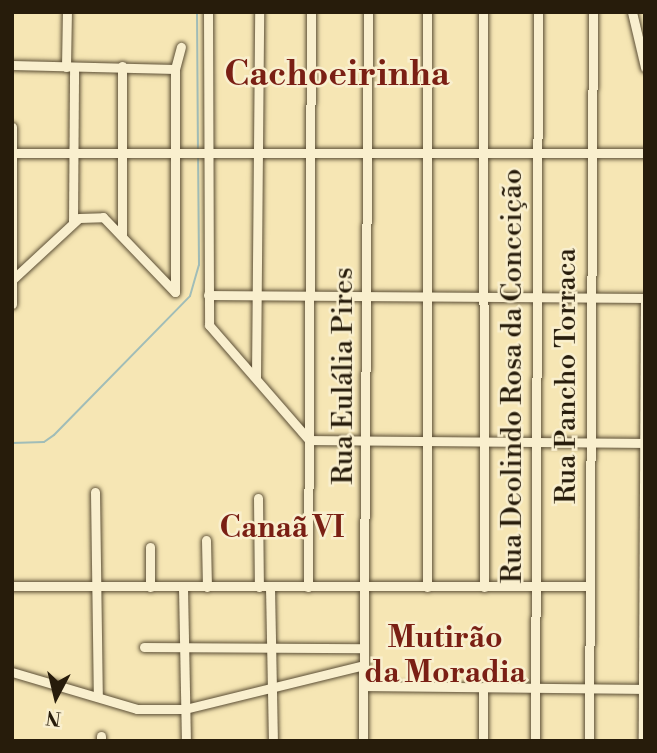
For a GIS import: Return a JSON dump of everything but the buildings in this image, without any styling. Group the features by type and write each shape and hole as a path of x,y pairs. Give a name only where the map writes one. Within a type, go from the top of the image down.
{"street":[{"path":"67,12 74,153 73,223"},
{"path":"208,12 206,152 209,327 309,440 644,443"},
{"path":"256,378 258,12"},
{"path":"308,587 311,12"},
{"name":"Rua Eulália Pires","path":"363,741 368,12"},
{"path":"427,12 428,587"},
{"path":"483,12 484,587"},
{"name":"Rua Deolindo Rosa da Conceição","path":"535,741 538,12"},
{"name":"Rua Pancho Torraca","path":"589,741 590,153 593,12"},
{"path":"632,12 645,67"},
{"path":"12,280 79,218 103,217 176,292 175,69 181,47"},
{"path":"122,66 122,235"},
{"path":"12,67 122,66 175,69"},
{"path":"12,127 12,303"},
{"path":"13,153 645,153"},
{"path":"208,295 645,298 643,741"},
{"path":"95,492 98,697"},
{"path":"258,498 259,587"},
{"path":"206,540 207,587"},
{"path":"150,547 150,587"},
{"path":"12,586 589,586"},
{"path":"183,587 186,741"},
{"path":"270,587 273,741"},
{"path":"144,647 364,648"},
{"path":"12,672 137,709 185,709 364,665"},
{"path":"363,686 644,689"},
{"path":"483,687 483,741"}],"waterway":[{"path":"197,12 198,150"},
{"path":"12,443 44,442 54,435 190,296 199,265 198,156"}],"district":[{"name":"Cachoeirinha","path":"337,75"},
{"name":"Canaã VI","path":"282,528"},
{"name":"Mutirão da Moradia","path":"445,655"}]}
